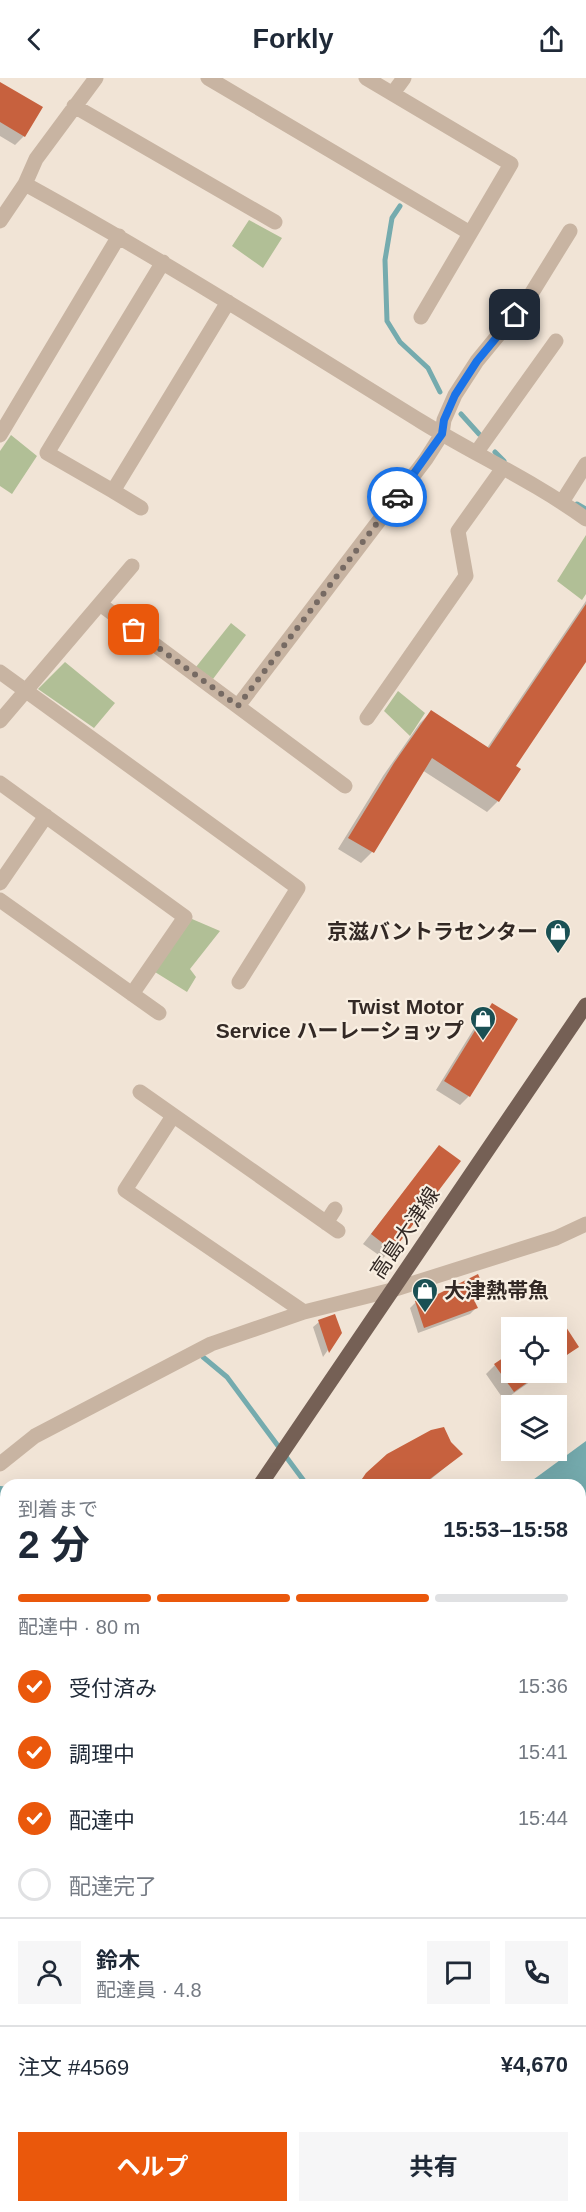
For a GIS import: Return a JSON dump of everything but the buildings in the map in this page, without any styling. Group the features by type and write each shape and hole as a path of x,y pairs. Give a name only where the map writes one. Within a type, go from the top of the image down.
{"main road":[{"name":"高島大津線","path":"264,1479 586,1005"}],"street":[{"path":"0,221 25,184 36,159 96,78"},
{"path":"208,78 470,232"},
{"path":"366,78 511,164 421,317"},
{"path":"393,93 404,78"},
{"path":"74,106 275,222"},
{"path":"25,184 163,262 442,434 562,502 586,519"},
{"path":"238,706 293,636 442,434 444,420 455,395 477,361 528,299 570,231"},
{"path":"0,435 119,236"},
{"path":"141,508 47,453 163,262"},
{"path":"113,491 228,302"},
{"path":"476,453 556,341"},
{"path":"562,502 586,464"},
{"path":"367,718 466,576 458,531 503,468"},
{"path":"0,721 132,566"},
{"path":"100,604 345,786"},
{"path":"0,672 27,689 298,888 239,982"},
{"path":"0,783 185,917 132,994"},
{"path":"0,883 46,816"},
{"path":"0,900 159,1013"},
{"path":"140,1092 332,1227 335,1209"},
{"path":"173,1116 125,1190 304,1311"},
{"path":"0,1464 35,1436 211,1344 304,1311 392,1290 556,1238 586,1224"}],"green space":[{"path":"249,220 282,238 263,268 232,246"},
{"path":"11,435 37,456 12,494 0,486 0,451"},
{"path":"586,535 586,594 582,600 557,581"},
{"path":"231,623 246,635 213,679 196,667"},
{"path":"65,662 115,703 94,728 38,689"},
{"path":"398,691 425,713 410,736 384,711"},
{"path":"192,919 220,931 190,969 196,977 187,992 155,972"}],"water":[{"path":"586,1441 586,1479 534,1479 559,1461 567,1461 567,1455"}],"waterway":[{"path":"400,206 392,218 385,260 387,321 400,342 428,368 440,392"},
{"path":"461,414 479,434"},
{"path":"495,452 504,461"},
{"path":"577,504 586,509"},
{"path":"203,1357 227,1377 303,1479"}],"way so far":[{"path":"134,630 238,706 397,497"}],"place":[{"name":"京滋バントラセンター","path":"558,955"},
{"name":"Twist Motor Service ハーレーショップ","path":"483,1042"},
{"name":"大津熱帯魚","path":"425,1314"}],"route":[{"path":"397,497 442,434 444,420 455,395 477,361 515,315"}]}
